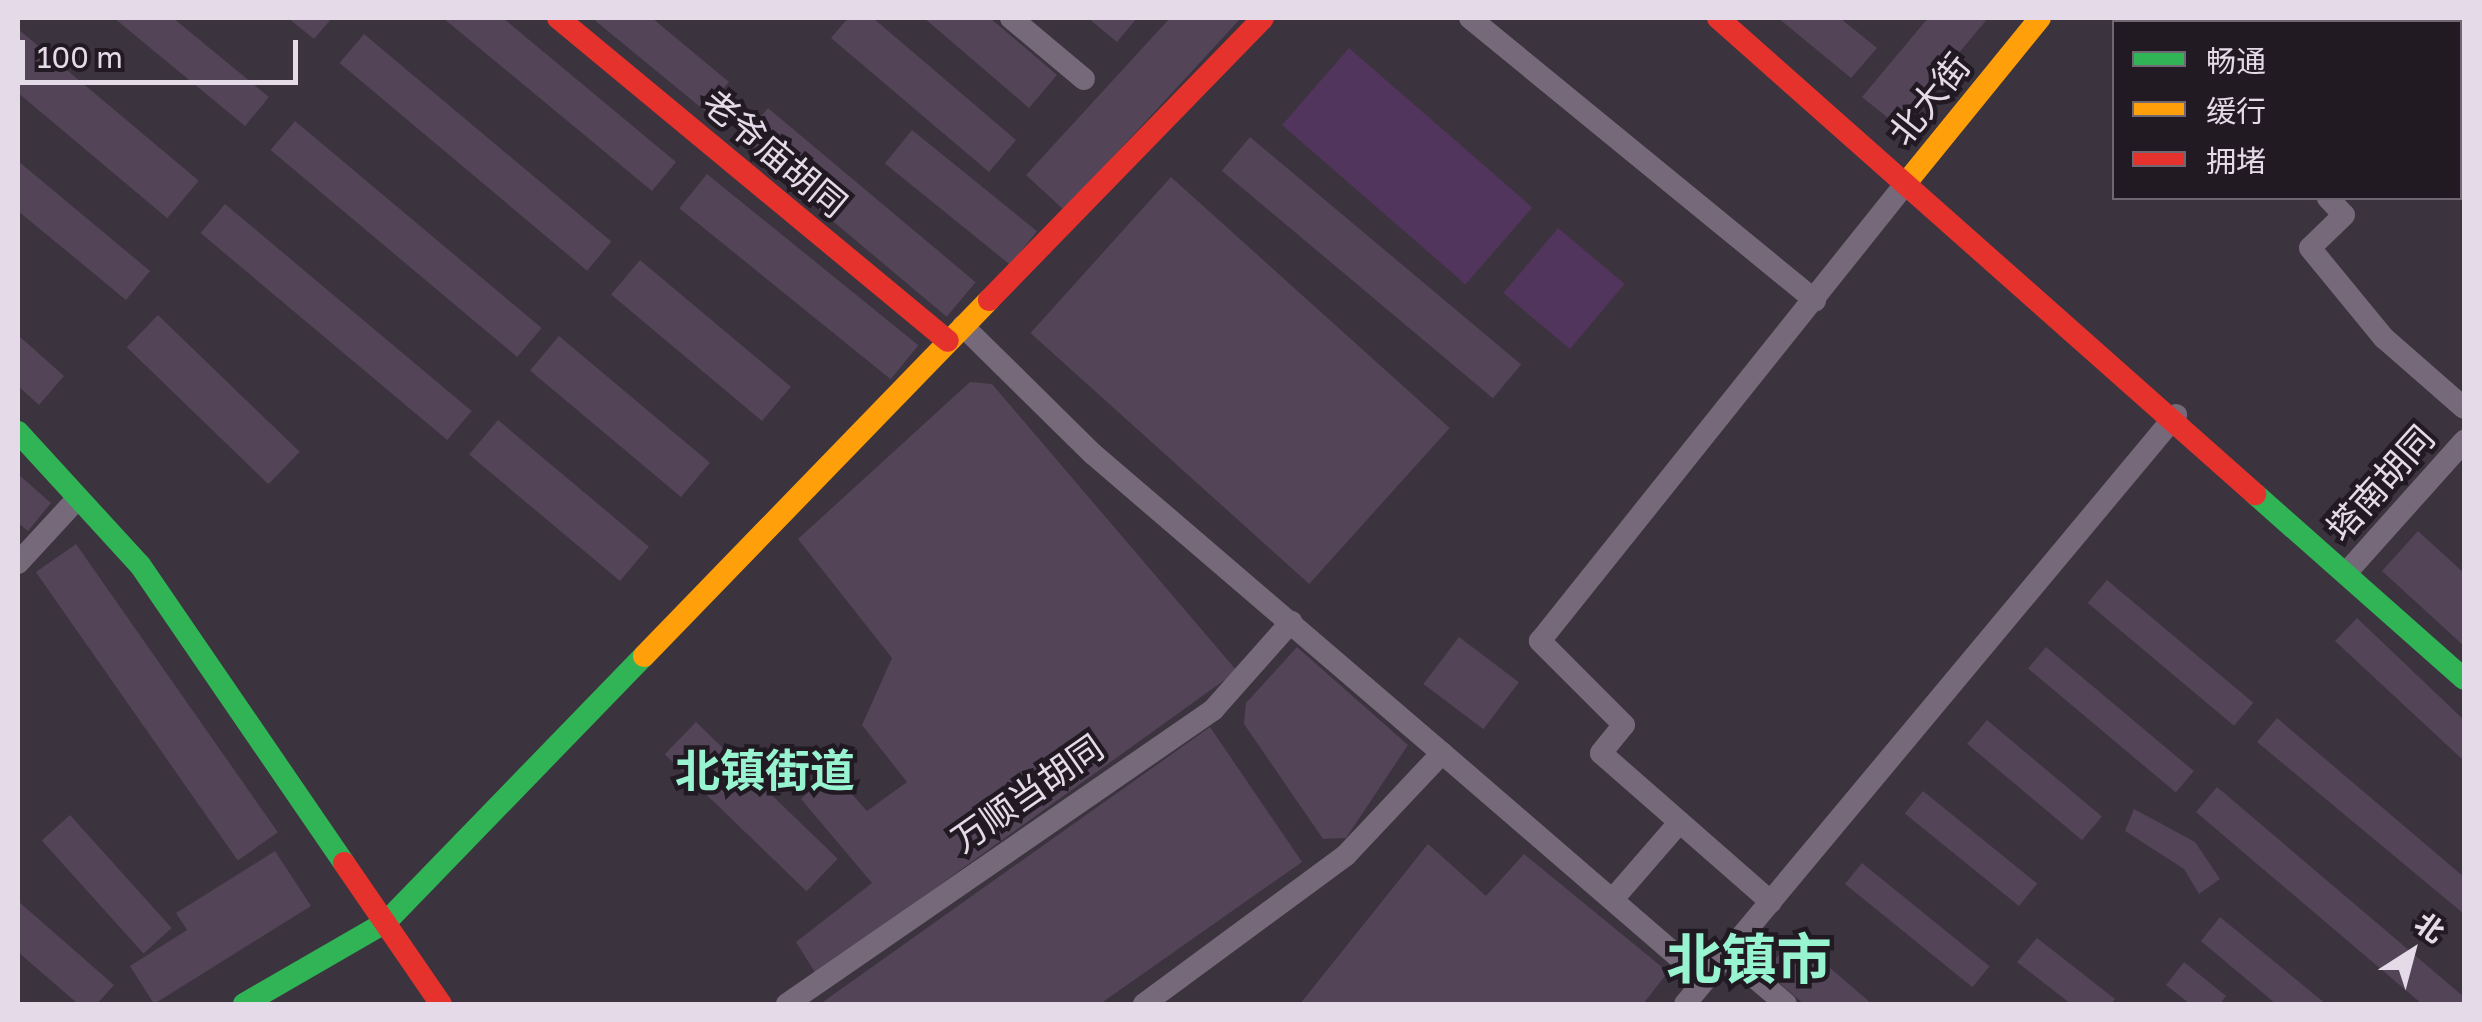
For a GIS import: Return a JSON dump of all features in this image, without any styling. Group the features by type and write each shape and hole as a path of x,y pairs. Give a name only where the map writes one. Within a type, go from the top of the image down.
{"street":[{"name":"老爷庙胡同","path":"558,18 956,334 1705,980"},
{"path":"1011,18 1084,78"},
{"path":"244,1004 386,922 1262,18"},
{"path":"1470,18 1815,300"},
{"path":"1718,18 1910,178 2176,414 2464,679"},
{"name":"北大街","path":"1910,178 2040,18"},
{"path":"1770,902 1677,825 1601,753 1624,725 1540,641 1910,178"},
{"path":"2330,200 2344,215 2310,248 2384,338 2464,408"},
{"path":"1685,1004 2176,414"},
{"path":"18,432 140,565 441,1004"},
{"name":"塔南胡同","path":"2348,572 2464,440"},
{"path":"18,563 78,498"},
{"name":"万顺当胡同","path":"787,1004 1213,710 1296,627"},
{"path":"1144,1004 1346,855 1442,753"},
{"path":"1613,899 1677,825"},
{"path":"1727,954 1786,1004"}],"shaded area":[{"path":"1349,48 1532,207 1465,284 1282,125"},
{"path":"1558,228 1625,284 1570,349 1503,293"}],"building":[{"path":"114,18 173,18 269,97 245,126"},
{"path":"288,18 332,18 314,39"},
{"path":"443,18 503,18 676,162 652,191"},
{"path":"592,18 652,18 729,82 705,111"},
{"path":"848,18 873,18 1016,140 989,172 831,38"},
{"path":"924,18 990,18 1057,75 1029,108"},
{"path":"1088,18 1137,18 1117,42"},
{"path":"1170,18 1241,18 1064,210 1026,175"},
{"path":"1778,18 1840,18 1877,48 1851,78"},
{"path":"1928,18 1988,18 1898,126 1862,97"},
{"path":"18,29 199,181 167,218 18,93"},
{"path":"364,34 611,242 587,271 340,63"},
{"path":"768,108 976,282 947,317 739,142"},
{"path":"295,121 542,328 517,357 271,150"},
{"path":"912,130 1037,231 1010,265 885,163"},
{"path":"1250,137 1521,365 1493,398 1222,171"},
{"path":"18,161 150,271 126,300 18,211"},
{"path":"707,174 918,345 891,379 679,208"},
{"path":"1171,177 1450,428 1309,584 1030,333"},
{"path":"225,204 472,411 447,440 201,233"},
{"path":"640,260 791,387 762,421 611,294"},
{"path":"158,315 300,452 268,484 127,347"},
{"path":"18,335 64,376 39,405 18,386"},
{"path":"559,336 710,463 681,497 530,370"},
{"path":"970,382 992,384 1237,671 816,974 796,942 872,883 801,799 831,771 867,811 907,782 862,725 892,658 798,539"},
{"path":"498,420 649,547 620,581 469,454"},
{"path":"18,474 51,503 28,531 18,523"},
{"path":"2418,531 2464,573 2464,646 2382,571"},
{"path":"76,544 278,832 238,860 36,572"},
{"path":"2107,580 2253,703 2234,726 2088,603"},
{"path":"2357,618 2464,720 2464,761 2335,641"},
{"path":"1459,637 1519,682 1483,729 1423,684"},
{"path":"1297,647 1408,745 1346,838 1323,839 1244,724 1246,703"},
{"path":"2046,647 2194,771 2176,793 2028,668"},
{"path":"2277,718 2464,877 2464,914 2257,742"},
{"path":"1987,720 2102,816 2082,840 1967,744"},
{"path":"696,722 838,859 806,891 665,754"},
{"path":"1210,727 1302,862 1100,1004 820,1004"},
{"path":"2217,787 2464,997 2464,1004 2422,1004 2196,812"},
{"path":"1923,791 2037,884 2019,906 1905,814"},
{"path":"2134,809 2195,842 2220,879 2199,894 2184,869 2125,831"},
{"path":"70,815 172,928 143,953 42,840"},
{"path":"1428,844 1486,896 1524,854 1668,972 1643,1004 1300,1004"},
{"path":"275,851 311,906 154,1004 130,966 187,930 176,913"},
{"path":"1862,863 1989,966 1972,987 1845,884"},
{"path":"18,901 114,985 97,1004 78,1004 18,952"},
{"path":"2220,917 2326,1004 2276,1004 2201,941"},
{"path":"1794,937 1872,1004 1804,1004 1765,971"},
{"path":"2037,938 2115,999 2111,1004 2071,1004 2017,962"},
{"path":"2184,962 2226,996 2220,1004 2190,1004 2166,985"}],"traffic: fast":[{"path":"18,432 140,565 344,863"},
{"path":"2255,494 2464,679"},
{"path":"244,1004 386,922 644,656"}],"traffic: slow":[{"path":"1910,178 2040,18"},
{"path":"644,656 989,300"}],"traffic: jam":[{"path":"558,18 948,341"},
{"path":"989,300 1263,18"},
{"path":"1718,18 2255,494"},
{"path":"344,863 441,1004"}],"district":[{"name":"北镇街道","path":"765,771"},
{"name":"北镇市","path":"1749,959"}]}
